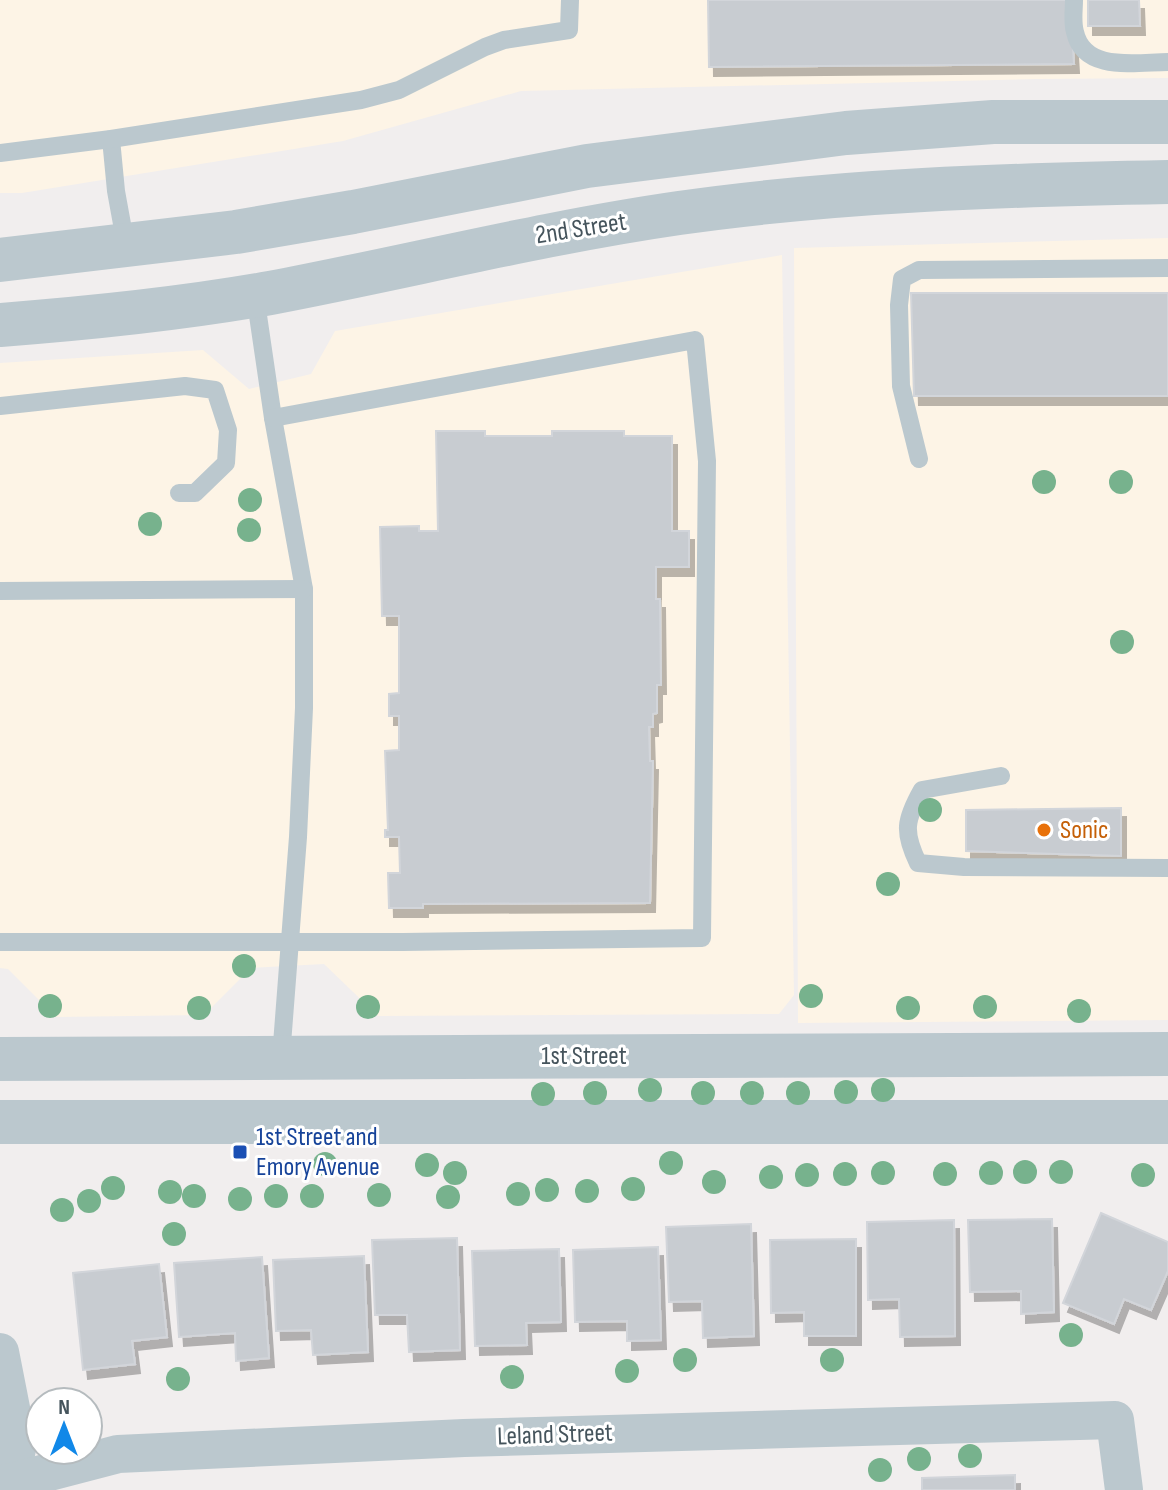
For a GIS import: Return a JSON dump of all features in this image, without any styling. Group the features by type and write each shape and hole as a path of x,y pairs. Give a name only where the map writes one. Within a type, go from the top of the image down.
{"street":[{"path":"0,260 126,246 353,212 587,166 861,132 993,122 1157,122"},
{"path":"843,196 843,172 847,160 909,153 1034,147 1157,122"},
{"path":"255,295 287,263 548,213 570,202 587,166"},
{"name":"2nd Street","path":"0,325 140,313 255,295 520,239 682,213 843,196 1168,182"},
{"name":"1st Street","path":"0,1059 1168,1054"},
{"path":"0,1122 1168,1122"},
{"path":"0,1352 18,1444 6,1483"},
{"name":"Leland Street","path":"6,1483 118,1454 480,1437 1115,1420 1124,1490"}],"lane":[{"path":"0,153 361,100 399,90 504,40 569,30 570,0"},
{"path":"1074,0 1074,31 1091,56 1118,63 1168,62"},
{"path":"111,139 126,246"},
{"path":"919,459 901,386 899,305 902,279 919,270 1168,268"},
{"path":"255,295 273,418 304,589 304,708 298,837 281,1057"},
{"path":"0,942 702,938 707,461 695,340 273,418"},
{"path":"0,406 185,386 215,390 228,430 226,463 195,493 179,493"},
{"path":"0,591 304,589"},
{"path":"1001,776 922,790 908,816 908,842 918,863 964,867 1168,868"}],"shaded area":[{"path":"0,0 1168,0 1168,78 521,91 343,141 22,193 0,193"},
{"path":"1168,238 1168,1020 798,1023 794,248"},
{"path":"782,255 794,995 779,1014 378,1016 324,964 251,968 204,1015 56,1017 8,969 0,968 0,363 203,350 249,389 311,374 335,331"}],"building":[{"path":"708,0 1070,0 1074,64 709,67"},
{"path":"1088,0 1139,0 1140,26 1088,26"},
{"path":"911,293 1168,293 1168,396 914,396"},
{"path":"436,431 485,431 485,436 552,436 552,431 624,431 624,436 672,436 672,531 689,531 689,567 656,567 656,599 660,599 661,685 657,685 657,713 653,714 653,727 649,727 650,761 653,761 650,903 423,904 423,908 389,908 388,873 400,873 399,837 385,837 385,830 388,830 385,751 399,750 399,716 389,716 389,694 399,693 399,616 382,616 380,527 419,526 419,531 438,531"},
{"name":"Sonic","path":"1121,808 1121,856 966,851 966,810"},
{"path":"1101,1213 1168,1242 1168,1271 1151,1310 1124,1299 1114,1324 1063,1303"},
{"path":"1052,1219 1054,1312 1021,1314 1021,1291 970,1292 968,1220"},
{"path":"954,1220 955,1336 900,1337 899,1299 868,1300 867,1222"},
{"path":"751,1224 754,1336 703,1338 702,1301 669,1302 666,1227"},
{"path":"457,1238 460,1350 409,1352 407,1315 375,1315 372,1240"},
{"path":"856,1239 856,1336 804,1336 804,1312 771,1313 770,1240"},
{"path":"658,1247 661,1340 627,1341 627,1321 575,1322 573,1250"},
{"path":"559,1249 561,1322 526,1323 527,1345 475,1346 472,1251"},
{"path":"364,1256 368,1352 313,1355 311,1330 276,1331 273,1260"},
{"path":"262,1257 269,1358 236,1361 235,1333 179,1337 174,1263"},
{"path":"159,1264 167,1337 132,1341 135,1364 83,1370 73,1273"},
{"path":"1015,1475 1015,1490 922,1490 922,1478"}],"place":[{"name":"Sonic","path":"1044,830"},
{"name":"1st Street and Emory Avenue","path":"240,1152"}]}
